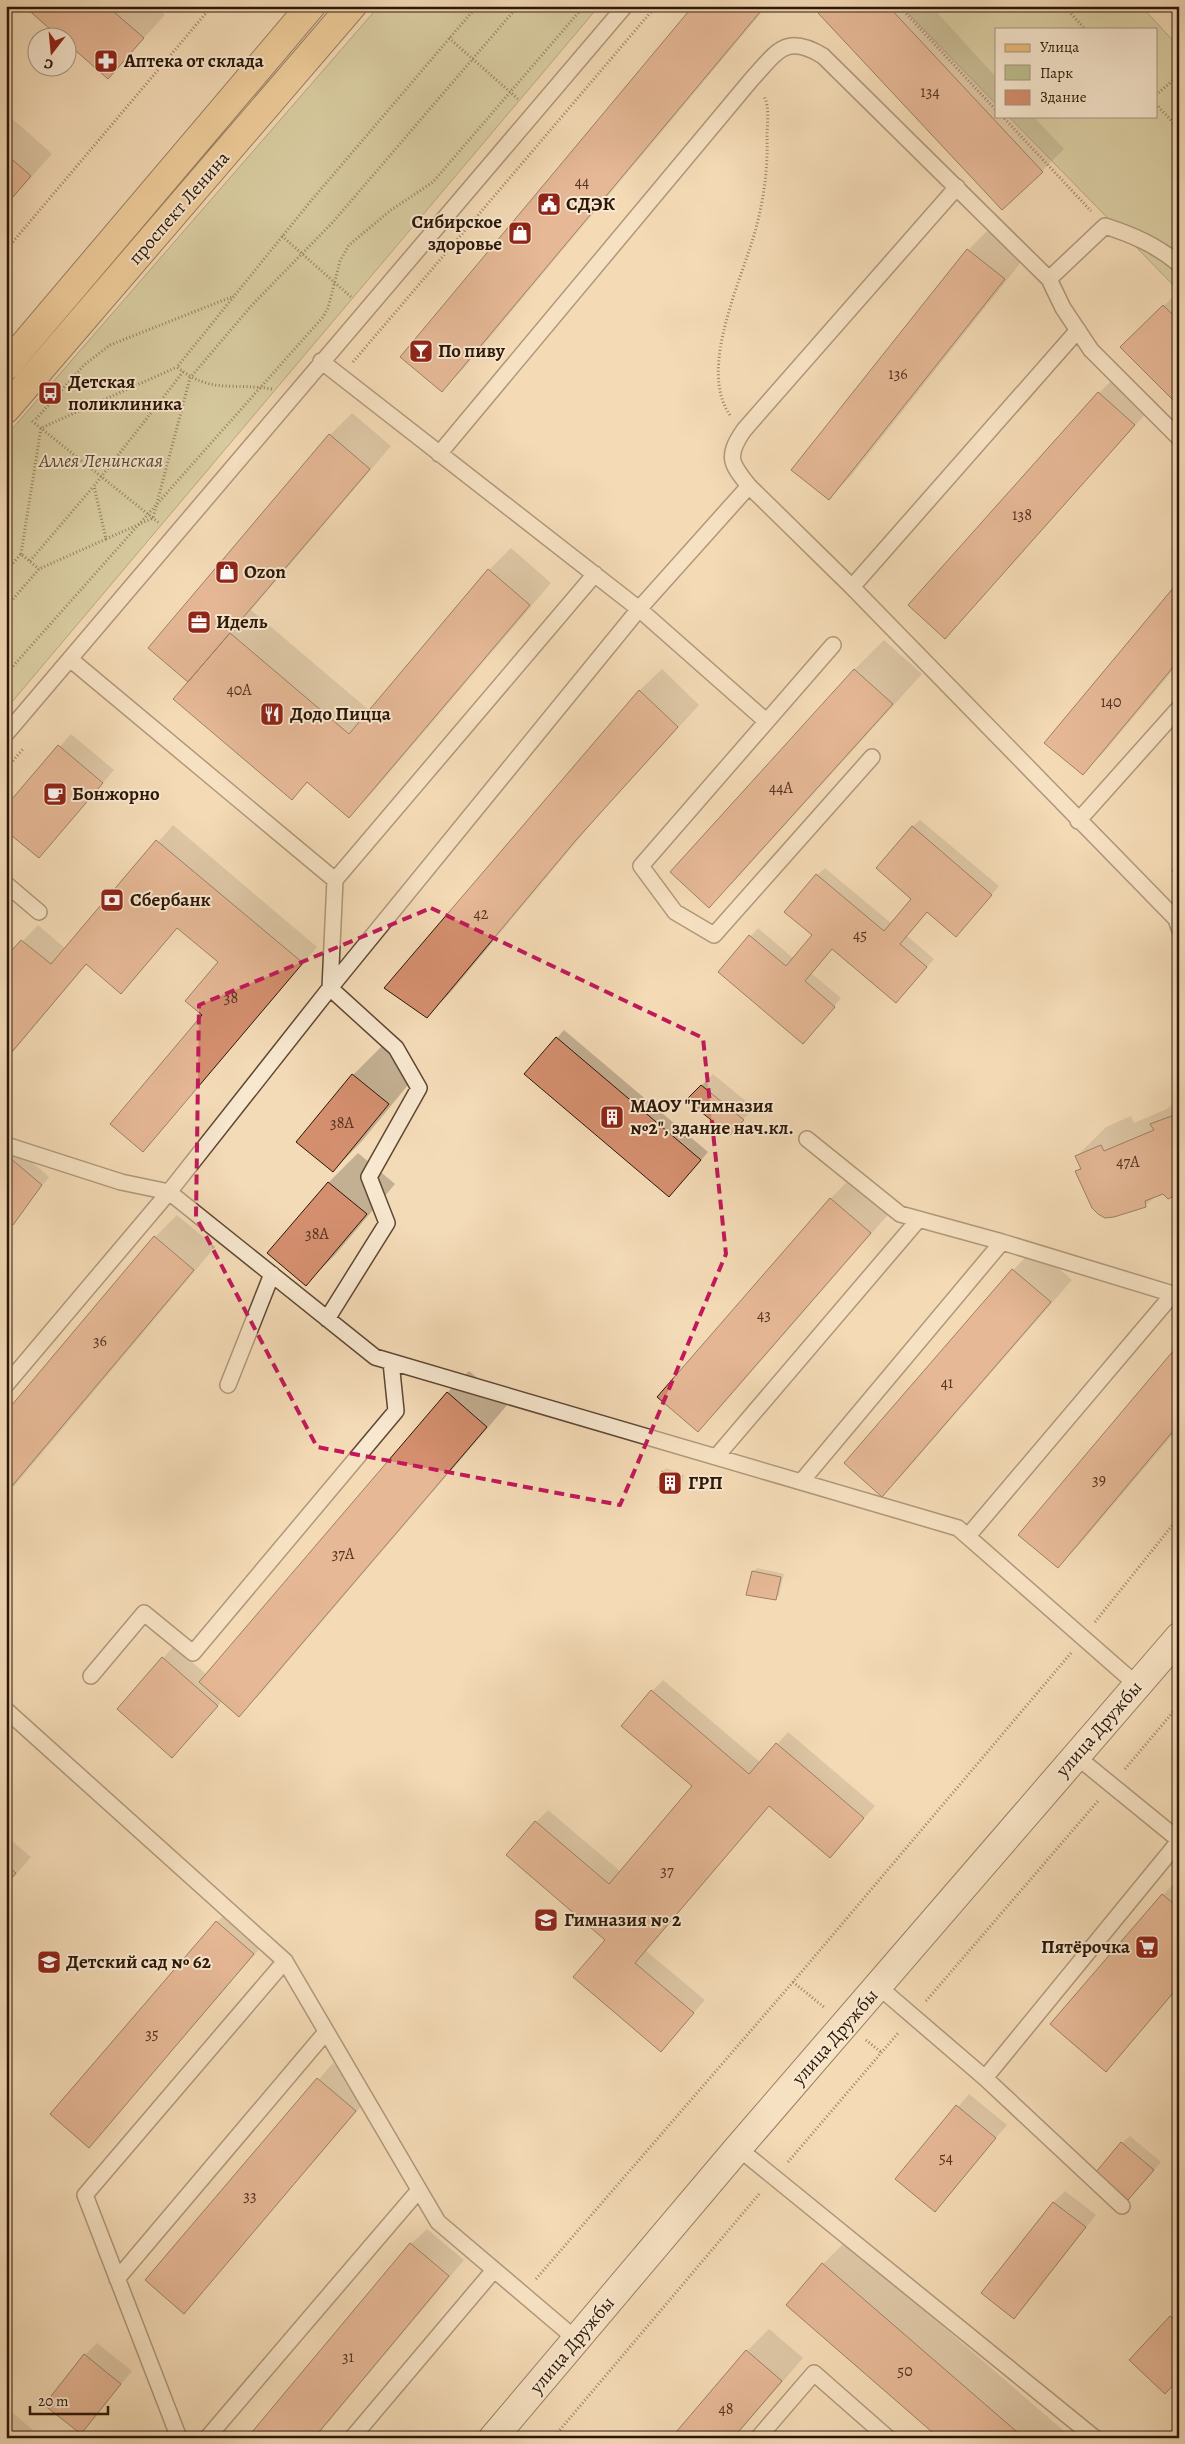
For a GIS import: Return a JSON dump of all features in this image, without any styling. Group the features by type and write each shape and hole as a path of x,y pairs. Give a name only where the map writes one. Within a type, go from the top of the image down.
{"main road":[{"name":"проспект Ленина","path":"6,366 311,6"},
{"name":"проспект Ленина","path":"17,413 352,6"},
{"name":"улица Дружбы","path":"493,2438 738,2148 879,1987 1179,1637"}],"lane":[{"path":"6,734 321,361 625,6"},
{"path":"439,454 751,80 778,51 790,45 808,46 824,56 1049,279 1091,350 1179,438"},
{"path":"957,187 744,430 734,444 731,456 735,469 749,486 852,588 1176,919 1179,928"},
{"path":"1049,279 1105,226 1134,236 1163,250 1179,264"},
{"path":"852,588 1078,330"},
{"path":"321,361 639,609 766,721"},
{"path":"6,1385 169,1192 330,988 639,609 749,486"},
{"path":"330,988 335,880 595,574"},
{"path":"833,645 641,866 675,912 714,935 872,756"},
{"path":"70,659 335,880"},
{"path":"1078,821 1179,708"},
{"path":"6,884 39,912"},
{"path":"327,1319 387,1224 369,1177 419,1088 396,1048 330,988"},
{"path":"807,1139 900,1214 1176,1293 968,1536"},
{"path":"6,1145 121,1182 169,1192 375,1357 958,1528 1137,1686"},
{"path":"716,1457 918,1219"},
{"path":"801,1482 1002,1242"},
{"path":"228,1385 272,1274"},
{"path":"91,1676 144,1613 193,1653 396,1411 390,1362"},
{"path":"6,1710 285,1961 438,2222 577,2340"},
{"path":"985,2078 1179,1841 1076,1756"},
{"path":"179,2438 85,2195 285,1961"},
{"path":"879,1987 985,2078 1122,2206"},
{"path":"117,2279 326,2032"},
{"path":"738,2148 1095,2438"},
{"path":"207,2438 420,2190"},
{"path":"352,2438 494,2270"},
{"path":"758,2438 814,2373 888,2438"}],"path":[{"path":"6,250 212,6"},
{"path":"41,428 177,367 282,236 476,6"},
{"path":"153,518 190,378 252,305 333,222 518,6"},
{"path":"6,674 323,317 336,283 340,261 349,245 391,210 433,182 584,6"},
{"path":"899,6 995,109"},
{"path":"1064,6 1084,28"},
{"path":"449,38 552,128"},
{"path":"1158,93 1179,75"},
{"path":"744,430 728,414 723,403 719,386 719,355 756,229 764,195 768,161 766,101 762,91 751,80"},
{"path":"1158,106 1179,129"},
{"path":"1004,118 1105,226"},
{"path":"282,236 384,325"},
{"path":"34,422 84,365 104,349 235,296"},
{"path":"177,367 190,378 209,385 261,388 285,392 292,396"},
{"path":"30,561 94,486 183,372"},
{"path":"17,413 34,422 174,536"},
{"path":"6,571 21,554 41,428"},
{"path":"94,486 106,539"},
{"path":"6,606 38,569 153,518"},
{"path":"21,554 38,569"},
{"path":"523,2294 793,1982 1082,1638 1179,1517"},
{"path":"552,2438 1179,1705"},
{"path":"793,1982 827,2010"},
{"path":"862,2037 882,2053"}],"highlighted area":[{"path":"431,908 703,1038 726,1254 620,1505 317,1447 196,1217 199,1005"}],"green space":[{"name":"Аллея Ленинская","path":"379,6 599,6 6,709 6,436"},
{"path":"901,6 1141,6 1179,47 1179,291 1010,118 1158,118 1158,28 995,28 995,103"}],"building":[{"path":"24,6 107,6 144,38 108,79 78,53 78,28 49,28"},
{"path":"693,6 765,6 442,392 400,357"},
{"path":"825,6 888,6 1043,172 1002,210 818,13"},
{"path":"6,154 31,176 6,205"},
{"path":"967,249 1005,279 829,500 791,470"},
{"path":"1163,305 1179,321 1179,406 1120,347"},
{"path":"1098,392 1135,425 945,639 908,605"},
{"path":"329,434 370,469 188,682 148,648"},
{"path":"488,569 530,605 349,818 307,782 292,800 173,699 230,633 349,734"},
{"path":"1179,581 1179,660 1083,775 1044,743"},
{"path":"854,669 893,704 709,908 670,872"},
{"path":"639,690 678,727 576,840 427,1018 384,988"},
{"name":"Бонжорно","path":"58,745 103,783 39,858 6,831 6,806"},
{"path":"912,826 992,895 956,937 927,912 900,944 927,967 896,1003 832,949 805,981 835,1007 803,1044 718,972 749,935 786,966 812,935 784,912 816,874 884,931 911,899 876,868"},
{"path":"156,840 303,963 143,1152 110,1124 202,1015 185,1001 218,962 177,928 121,994 86,964 6,1059 6,957 21,940 51,964"},
{"path":"1179,863 1179,877 1172,871"},
{"name":"МАОУ \"Гимназия №2\", здание нач.кл.","path":"556,1037 701,1160 669,1197 524,1074"},
{"path":"352,1074 389,1104 333,1172 296,1142"},
{"path":"701,1085 744,1120 730,1135 686,1100"},
{"path":"1177,1114 1179,1194 1168,1199 1163,1194 1145,1201 1146,1207 1114,1217 1105,1218 1098,1214 1092,1208 1075,1171 1081,1169 1075,1156 1101,1145 1104,1151 1154,1130 1150,1124"},
{"path":"10,1158 42,1185 13,1225 6,1220 6,1163"},
{"path":"328,1182 367,1214 306,1286 267,1253"},
{"path":"830,1198 871,1233 698,1432 657,1397"},
{"path":"154,1236 194,1270 6,1493 6,1412"},
{"path":"1012,1269 1051,1302 882,1497 844,1463"},
{"path":"1179,1344 1179,1424 1058,1568 1018,1535"},
{"path":"447,1392 487,1427 239,1717 199,1682"},
{"name":"ГРП","path":"662,1471 681,1478 678,1494 658,1488"},
{"path":"752,1571 781,1577 776,1600 746,1595"},
{"path":"162,1657 218,1706 172,1758 117,1709"},
{"path":"651,1690 749,1774 776,1743 864,1818 830,1858 769,1806 635,1963 694,2013 661,2052 573,1977 605,1940 506,1855 535,1821 609,1884 692,1786 621,1726"},
{"path":"6,1865 16,1873 6,1885"},
{"name":"Пятёрочка","path":"1162,1894 1179,1908 1179,1986 1106,2072 1050,2024"},
{"path":"216,1921 254,1954 89,2148 50,2114"},
{"path":"317,2078 356,2111 184,2314 145,2280"},
{"path":"956,2105 996,2138 935,2212 895,2179"},
{"path":"1121,2142 1154,2170 1128,2200 1096,2172"},
{"path":"1053,2202 1086,2227 1014,2319 981,2293"},
{"path":"410,2243 449,2276 314,2438 247,2438"},
{"path":"822,2263 1024,2438 939,2438 786,2305"},
{"path":"1170,2316 1179,2324 1179,2379 1165,2394 1129,2360"},
{"path":"746,2350 782,2381 733,2438 671,2438"},
{"path":"84,2354 121,2384 81,2434 44,2405"}],"place":[{"name":"Аптека от склада","path":"106,61"},
{"name":"СДЭК","path":"549,204"},
{"name":"Сибирское здоровье","path":"520,233"},
{"name":"По пиву","path":"421,351"},
{"name":"Детская поликлиника","path":"50,393"},
{"name":"Ozon","path":"227,572"},
{"name":"Идель","path":"199,622"},
{"name":"Додо Пицца","path":"272,714"},
{"name":"Бонжорно","path":"55,794"},
{"name":"Сбербанк","path":"112,900"},
{"name":"МАОУ \"Гимназия №2\", здание нач.кл.","path":"612,1117"},
{"name":"ГРП","path":"670,1483"},
{"name":"Гимназия № 2","path":"546,1920"},
{"name":"Пятёрочка","path":"1147,1947"},
{"name":"Детский сад № 62","path":"49,1962"}]}
